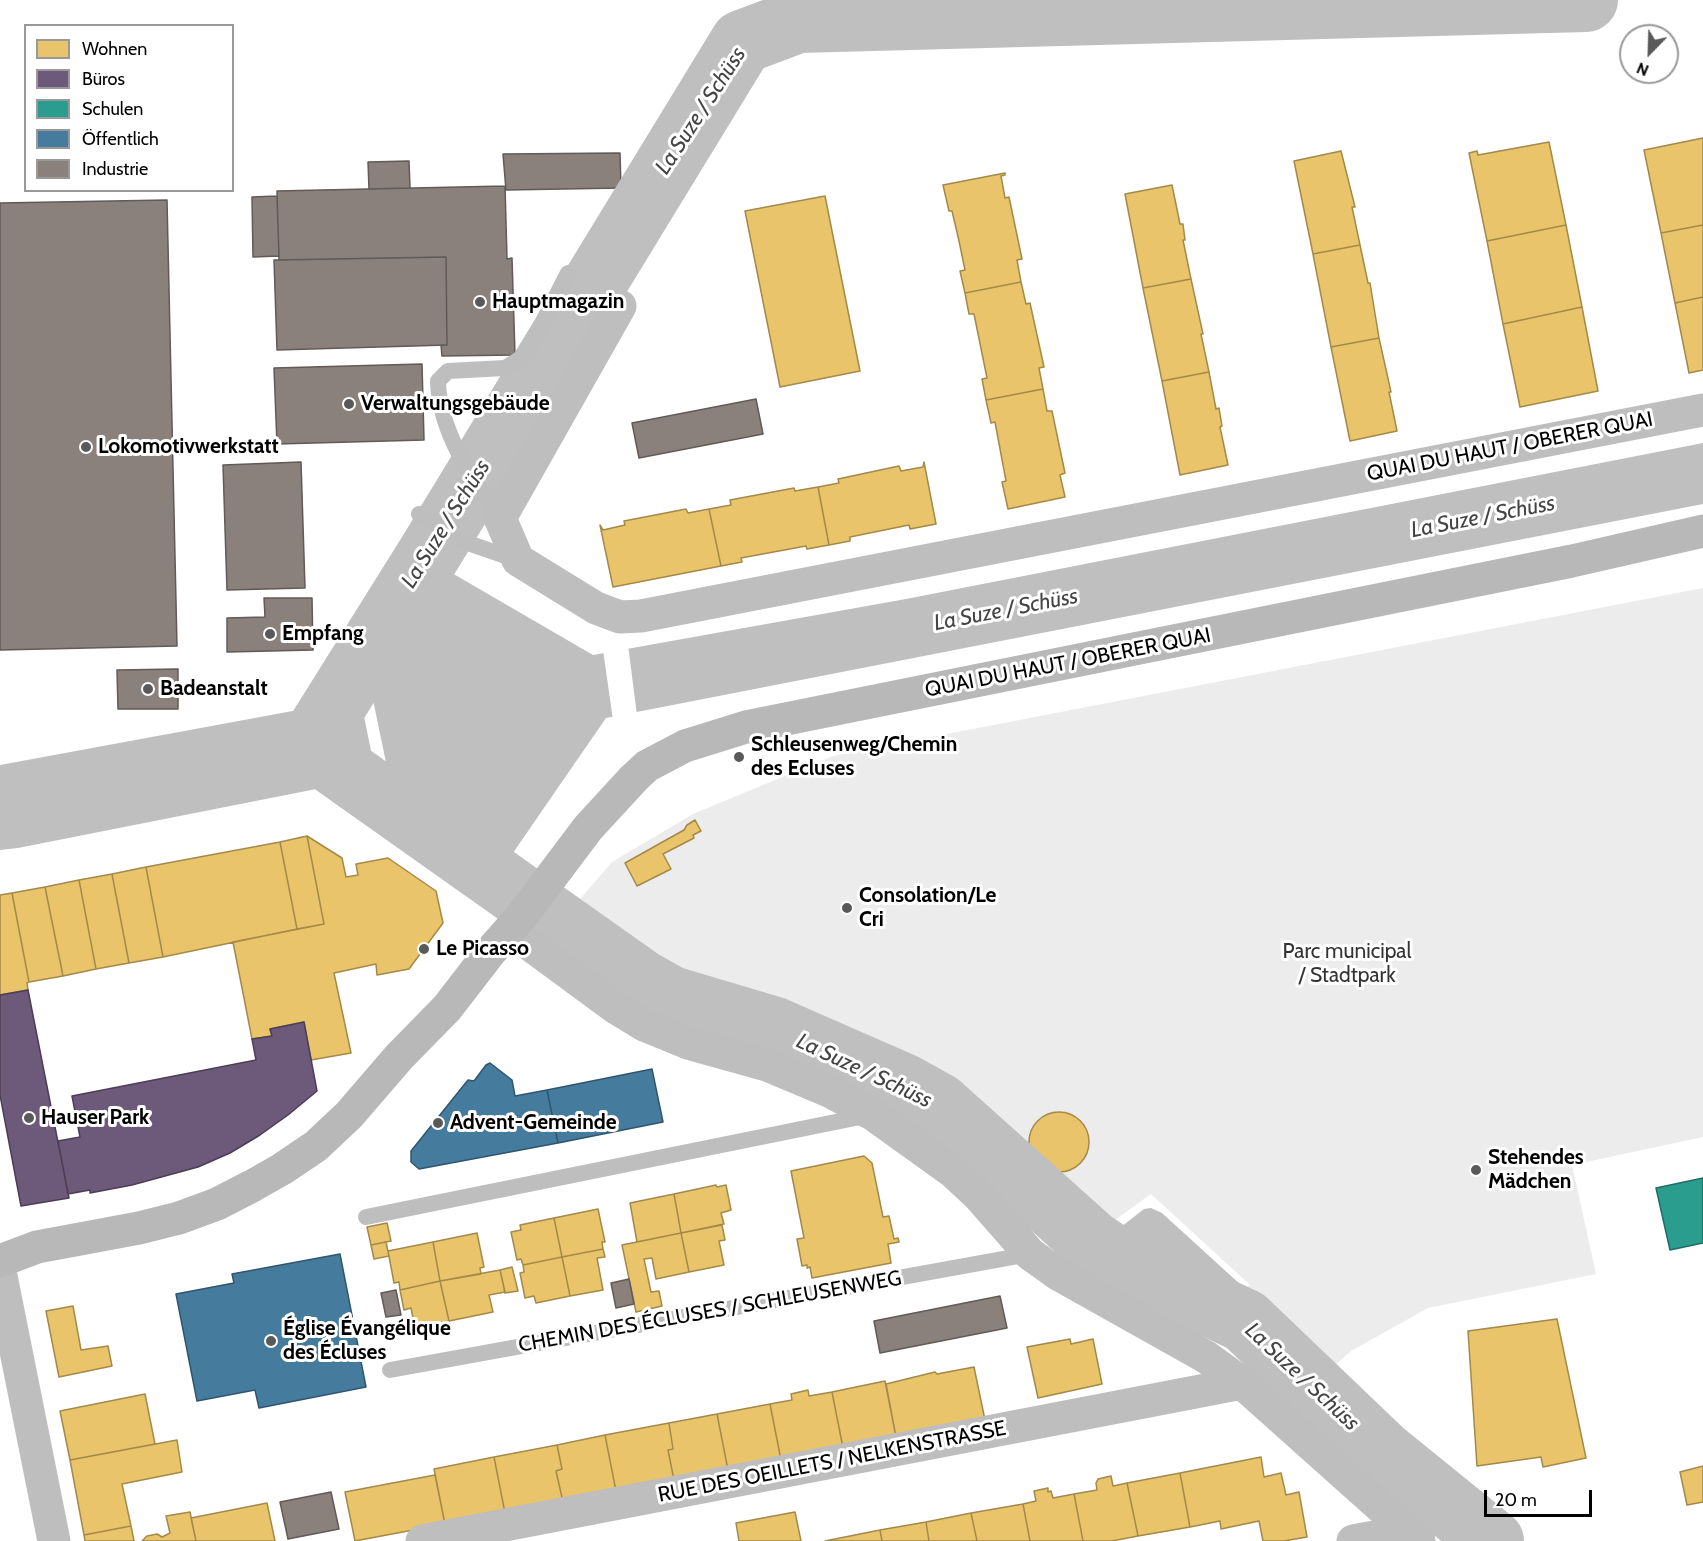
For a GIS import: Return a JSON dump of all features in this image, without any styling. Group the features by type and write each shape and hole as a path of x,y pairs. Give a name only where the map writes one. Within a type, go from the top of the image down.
{"street":[{"path":"518,560 496,512 620,306"},
{"name":"QUAI DU HAUT / OBERER QUAI","path":"518,560 611,615 641,616 1703,410"},
{"name":"QUAI DU HAUT / OBERER QUAI","path":"0,1261 37,1247 179,1218 217,1204 282,1169 316,1146 349,1115 399,1057 447,1008 516,923 588,828 647,766 685,746 723,733 1572,561 1703,531"},
{"path":"516,923 616,1008 644,1025 688,1043 767,1065 829,1091 874,1114 967,1184 1030,1254 1094,1296 1206,1357 1242,1383 1413,1536"},
{"path":"0,1271 54,1541"},
{"name":"RUE DES OEILLETS / NELKENSTRASSE","path":"422,1541 1242,1383"},
{"path":"1353,1541 1413,1536"}],"lane":[{"path":"496,512 465,463 447,427 439,397 438,381 448,371 505,368 526,355 568,273"},
{"path":"425,518 465,542 518,560"},
{"path":"366,1217 874,1114"},
{"name":"CHEMIN DES ÉCLUSES / SCHLEUSENWEG","path":"390,1370 1030,1254"}],"green space":[{"name":"Parc municipal / Stadtpark","path":"1703,588 1703,1137 1572,1165 1596,1274 1428,1308 1351,1351 1326,1373 1247,1291 1249,1284 1151,1194 1093,1236 946,1094 699,987 568,913 612,862 693,814 833,756"}],"water":[{"path":"1703,443 1703,504 606,718 506,863 382,776 0,850 0,765 336,703 366,693 445,569 593,655 906,599"},
{"path":"1151,1208 1162,1213 1242,1286 1242,1295 1254,1305 1245,1321 1126,1265 1093,1243 1108,1237 1144,1209"}],"pier":[{"path":"628,645 637,715 613,720 603,650"},
{"path":"365,690 372,695 388,772 383,780 366,782 375,770 361,702 351,695"}],"building: Wohnen":[{"path":"1703,138 1703,225 1661,233 1644,150"},
{"path":"1549,142 1566,225 1487,241 1469,153 1477,151 1478,155"},
{"path":"1341,151 1355,207 1352,207 1360,245 1313,254 1294,161"},
{"path":"1005,173 1001,176 1005,198 1009,197 1022,259 1017,260 1021,282 965,293 960,271 965,270 952,211 949,211 943,185"},
{"path":"1172,185 1180,224 1183,224 1185,240 1183,240 1191,279 1143,288 1125,194"},
{"path":"825,196 860,371 780,387 745,211"},
{"path":"1566,225 1582,307 1503,324 1487,241"},
{"path":"1703,225 1703,297 1675,303 1661,233"},
{"path":"1360,245 1368,283 1370,283 1379,338 1331,347 1313,254"},
{"path":"1191,279 1209,372 1162,381 1143,288"},
{"path":"1021,282 1026,304 1030,303 1044,367 1039,368 1043,389 986,400 982,379 987,378 974,314 969,314 965,293"},
{"path":"1703,297 1703,370 1689,373 1675,303"},
{"path":"1582,307 1598,391 1520,407 1503,324"},
{"path":"1379,338 1397,431 1350,441 1331,347"},
{"path":"1209,372 1216,409 1219,408 1222,426 1220,427 1228,465 1180,475 1162,381"},
{"path":"1043,389 1047,411 1052,411 1065,473 1060,475 1065,497 1008,509 1002,482 1006,481 995,422 991,423 986,400"},
{"path":"924,462 936,524 910,529 909,525 850,537 850,541 829,545 818,487 839,483 838,479 899,466 901,471 923,467"},
{"path":"818,487 829,545 807,549 806,546 741,558 742,562 721,566 709,509 731,505 730,500 794,488 795,491"},
{"path":"686,509 688,513 709,509 721,566 613,587 600,525 603,530 625,525 624,521"},
{"path":"695,820 701,831 693,835 694,838 663,854 671,869 637,886 625,863 684,830"},
{"path":"307,836 342,858 346,877 358,875 356,864 388,858 436,891 443,923 409,969 377,975 376,964 334,973 351,1053 311,1060 304,1022 270,1029 272,1036 252,1039 233,942 324,924"},
{"path":"307,836 324,924 297,929 280,842"},
{"path":"280,842 297,929 163,957 146,867"},
{"path":"146,867 163,957 129,963 112,874"},
{"path":"112,874 129,963 96,969 79,880"},
{"path":"79,880 96,969 63,976 45,887"},
{"path":"45,887 63,976 29,982 12,893"},
{"path":"12,893 29,982 27,983 28,990 0,995 0,895"},
{"path":"1059,1112 1076,1117 1084,1125 1089,1142 1084,1159 1076,1167 1059,1172 1042,1167 1034,1159 1029,1142 1034,1125 1042,1117"},
{"path":"864,1156 872,1163 883,1217 889,1216 894,1239 898,1238 899,1242 888,1244 891,1263 812,1278 810,1267 802,1266 797,1239 804,1238 791,1171"},
{"path":"716,1185 717,1187 726,1185 731,1210 721,1213 724,1224 681,1233 674,1194"},
{"path":"674,1194 681,1233 637,1242 630,1203"},
{"path":"598,1209 605,1242 602,1242 603,1249 562,1257 554,1218"},
{"path":"554,1218 562,1257 523,1265 521,1259 517,1260 511,1232 521,1230 520,1225"},
{"path":"387,1223 391,1241 371,1245 367,1227"},
{"path":"722,1225 725,1240 719,1241 724,1265 689,1272 681,1233"},
{"path":"477,1233 484,1267 480,1268 481,1274 440,1281 433,1242"},
{"path":"681,1233 689,1272 656,1279 652,1258 644,1259 651,1292 659,1291 662,1306 636,1312 622,1245"},
{"path":"386,1242 389,1256 374,1259 371,1245"},
{"path":"433,1242 440,1281 400,1290 399,1282 394,1283 388,1251"},
{"path":"603,1249 605,1257 597,1258 603,1290 570,1296 562,1257"},
{"path":"562,1257 570,1296 536,1303 534,1296 525,1298 520,1273 524,1272 523,1265"},
{"path":"512,1267 518,1291 505,1293 500,1270"},
{"path":"500,1270 505,1292 489,1295 493,1312 449,1321 440,1281"},
{"path":"440,1281 449,1321 415,1328 411,1308 404,1310 400,1290"},
{"path":"73,1306 81,1350 108,1346 112,1366 59,1377 46,1311"},
{"path":"1557,1319 1586,1458 1543,1467 1541,1457 1477,1466 1468,1331"},
{"path":"1070,1339 1071,1344 1093,1339 1102,1384 1038,1398 1027,1347"},
{"path":"974,1367 985,1420 896,1437 886,1384 935,1372 937,1374"},
{"path":"885,1381 896,1437 843,1448 832,1392"},
{"path":"808,1390 809,1396 832,1392 843,1448 781,1460 770,1404 792,1400 791,1394"},
{"path":"145,1394 155,1444 70,1460 60,1411"},
{"path":"770,1404 781,1460 728,1470 717,1414"},
{"path":"717,1414 728,1470 674,1480 668,1450 673,1449 669,1423"},
{"path":"669,1423 673,1449 668,1450 674,1480 616,1491 605,1435"},
{"path":"605,1435 616,1491 563,1502 556,1471 562,1469 557,1445"},
{"path":"177,1440 182,1472 122,1484 131,1526 84,1535 70,1460"},
{"path":"557,1445 562,1469 556,1471 563,1502 505,1513 494,1457"},
{"path":"494,1457 505,1513 445,1524 434,1469"},
{"path":"1261,1457 1264,1477 1281,1473 1286,1495 1299,1492 1307,1537 1284,1541 1263,1541 1259,1521 1221,1529 1220,1521 1190,1527 1180,1473"},
{"path":"1703,1466 1703,1502 1687,1505 1680,1472"},
{"path":"1180,1473 1190,1527 1138,1536 1127,1483"},
{"path":"435,1475 445,1524 355,1541 345,1492"},
{"path":"1111,1476 1113,1486 1127,1483 1138,1536 1112,1541 1083,1541 1074,1494 1097,1490 1098,1479"},
{"path":"1048,1488 1053,1498 1074,1494 1083,1541 1030,1541 1023,1504 1036,1501 1034,1491"},
{"path":"267,1503 275,1541 196,1541 191,1518"},
{"path":"1023,1504 1030,1541 977,1541 971,1513"},
{"path":"190,1512 196,1541 142,1541 147,1536 157,1534 162,1537 170,1533 166,1516"},
{"path":"795,1512 801,1541 739,1541 736,1523"},
{"path":"971,1513 977,1541 929,1541 926,1522"},
{"path":"926,1522 929,1541 882,1541 880,1530"},
{"path":"131,1526 134,1541 85,1541 84,1535"},
{"path":"880,1530 882,1541 825,1541"}],"building: Büros":[{"name":"Hauser Park","path":"28,990 69,1198 21,1206 0,1095 0,995"},
{"path":"304,1022 317,1091 288,1115 230,1153 198,1167 132,1185 90,1193 90,1190 68,1194 58,1141 80,1137 72,1096 256,1060 252,1039 272,1036 270,1029"}],"building: Schulen":[{"path":"1703,1178 1703,1243 1670,1250 1656,1188"}],"building: Öffentlich":[{"path":"490,1063 512,1080 515,1096 547,1090 558,1143 419,1169 411,1162 411,1151 468,1080 474,1081"},
{"path":"652,1069 663,1122 558,1143 547,1090"},
{"name":"Église Évangélique des Écluses","path":"340,1254 366,1387 259,1408 255,1390 197,1401 176,1294 234,1283 232,1274"}],"building: Industrie":[{"path":"620,153 621,188 506,190 503,154"},
{"path":"409,161 410,188 369,189 368,162"},
{"name":"Hauptmagazin","path":"505,186 507,259 512,258 515,355 442,356 441,345 447,345 446,257 279,260 277,191"},
{"path":"277,196 279,256 253,257 252,197"},
{"name":"Lokomotivwerkstatt","path":"167,200 177,646 0,650 0,203"},
{"path":"446,257 447,345 277,350 274,260"},
{"name":"Verwaltungsgebäude","path":"422,364 424,440 277,444 274,368"},
{"path":"756,399 763,434 639,458 632,423"},
{"path":"301,462 305,588 227,590 223,465"},
{"name":"Empfang","path":"264,598 312,598 313,650 227,652 227,618 265,617"},
{"name":"Badeanstalt","path":"178,669 178,709 118,709 117,670"},
{"path":"629,1279 634,1304 616,1308 611,1283"},
{"path":"396,1290 401,1315 386,1317 381,1293"},
{"path":"1000,1296 1007,1328 880,1353 874,1321"},
{"path":"331,1492 339,1529 288,1539 280,1502"}],"waterway":[{"name":"La Suze / Schüss","path":"309,746 742,42 798,21 1586,0"},
{"name":"La Suze / Schüss","path":"309,746 641,981 671,998 775,1029 903,1085 939,1105 1093,1243 1126,1265 1245,1321 1381,1451 1492,1541"}],"place":[{"name":"Hauptmagazin","path":"480,302"},
{"name":"Verwaltungsgebäude","path":"349,404"},
{"name":"Lokomotivwerkstatt","path":"86,447"},
{"name":"Empfang","path":"270,634"},
{"name":"Badeanstalt","path":"148,689"},
{"name":"Schleusenweg/Chemin des Ecluses","path":"739,757"},
{"name":"Consolation/Le Cri","path":"847,908"},
{"name":"Le Picasso","path":"424,949"},
{"name":"Hauser Park","path":"29,1118"},
{"name":"Advent-Gemeinde","path":"438,1123"},
{"name":"Stehendes Mädchen","path":"1476,1170"},
{"name":"Église Évangélique des Écluses","path":"271,1341"}]}
